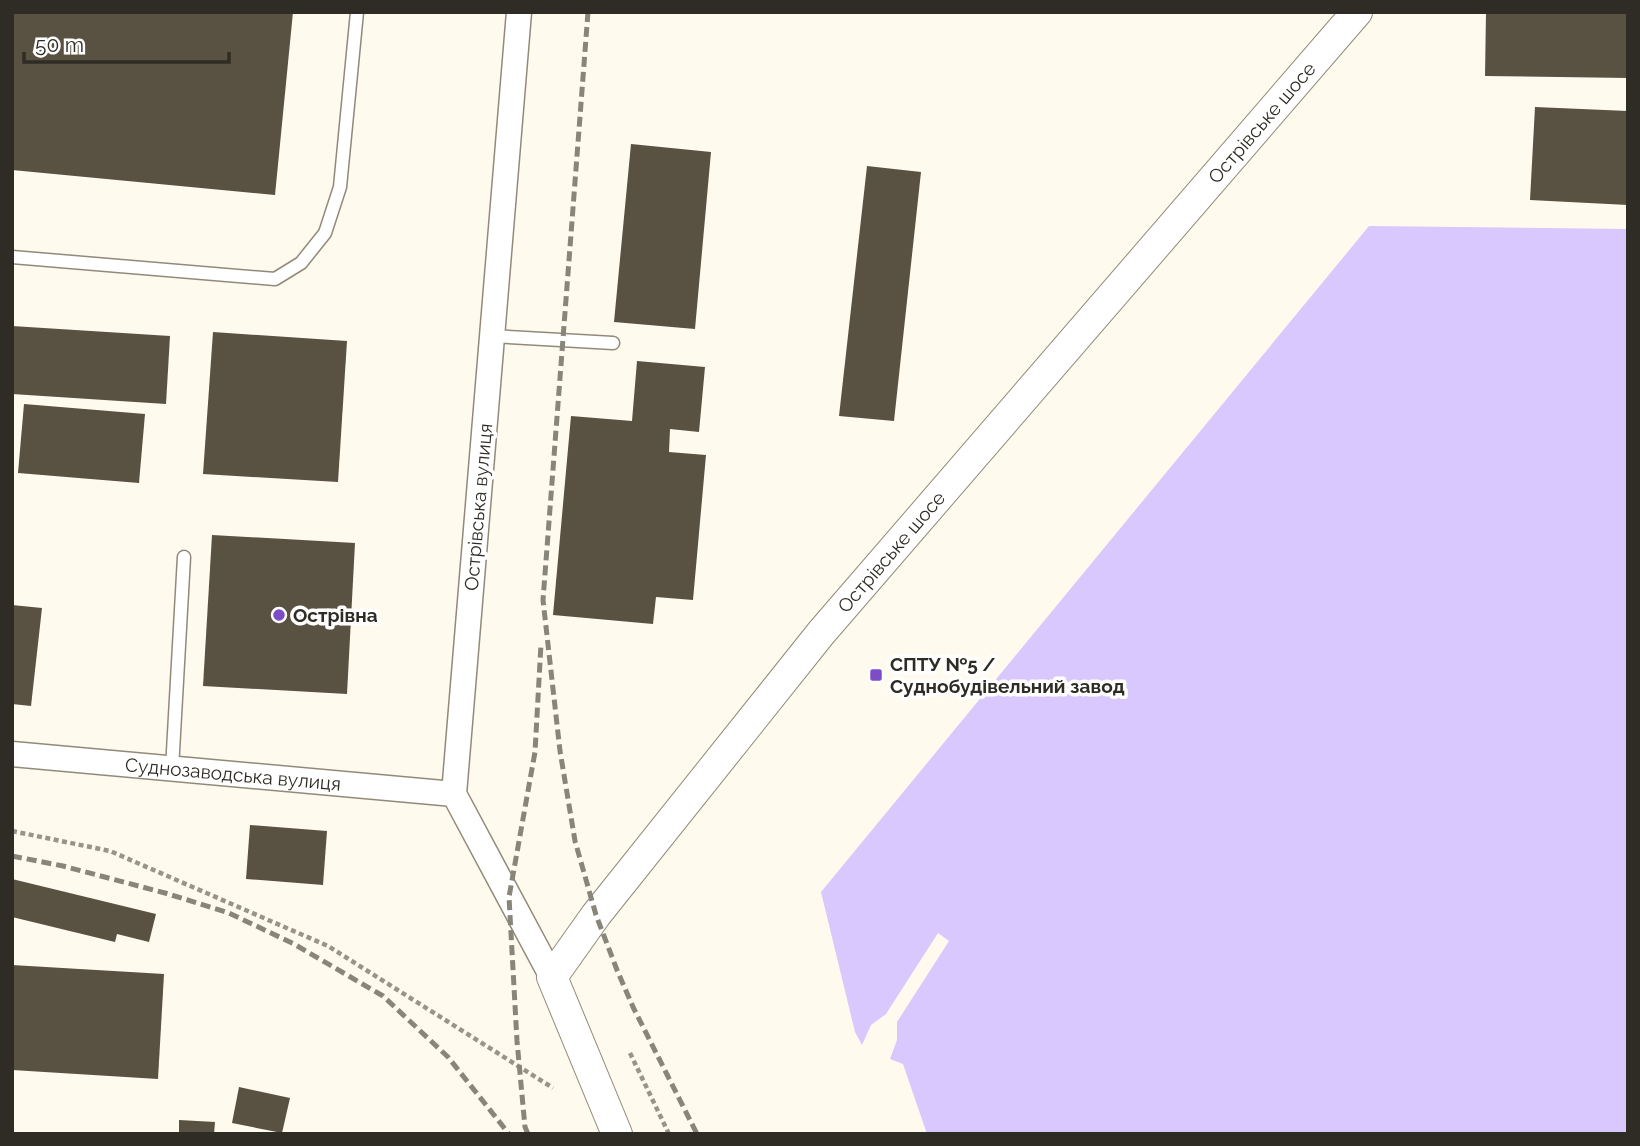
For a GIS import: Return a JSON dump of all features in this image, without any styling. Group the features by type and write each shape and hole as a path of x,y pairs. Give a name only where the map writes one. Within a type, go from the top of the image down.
{"street":[{"name":"Острівська вулиця","path":"454,794 519,12"},
{"name":"Острівське шосе","path":"551,977 596,915 821,633 1357,12"},
{"name":"Суднозаводська вулиця","path":"12,754 454,794"},
{"path":"454,794 551,977 617,1134"}],"lane":[{"path":"12,257 275,279 301,263 325,233 340,187 357,12"},
{"path":"492,335 613,343"},
{"path":"172,769 184,557"}],"path":[{"path":"12,831 110,851 328,946 553,1088"},
{"path":"630,1053 669,1134"}],"shaded area":[{"path":"1369,226 1628,229 1628,1134 927,1134 903,1064 890,1059 897,1040 897,1022 949,941 938,933 886,1014 871,1025 862,1045 855,1032 821,892"}],"building":[{"path":"12,12 293,12 275,195 12,170"},
{"path":"1486,12 1628,12 1628,78 1485,76"},
{"path":"1535,107 1628,111 1628,205 1530,200"},
{"path":"631,144 711,152 695,329 614,322"},
{"path":"867,166 921,172 894,421 839,416"},
{"path":"12,326 170,336 166,404 12,394"},
{"path":"213,332 347,341 338,482 203,474"},
{"path":"637,361 705,367 699,432 670,429 669,452 706,455 693,600 656,597 653,624 553,615 571,416 632,421"},
{"path":"24,404 145,414 139,483 18,473"},
{"name":"Острівна","path":"212,535 355,543 347,694 203,686"},
{"path":"12,605 42,608 31,706 12,704"},
{"path":"250,825 327,831 323,885 246,879"},
{"path":"12,879 156,914 149,942 117,934 115,942 12,917"},
{"path":"12,965 164,974 158,1079 12,1070"},
{"path":"239,1087 290,1098 282,1133 232,1123"},
{"path":"179,1120 215,1122 214,1134 179,1134"}],"railway":[{"path":"588,12 543,600 560,751 575,841 596,915 633,1007 697,1134"},
{"path":"528,1134 525,1127 517,1041 509,897 535,752 541,644"},
{"path":"12,856 63,866 165,893 229,913 294,944 383,996 448,1057 509,1134"}],"place":[{"name":"Острівна","path":"279,615"},
{"name":"СПТУ №5 / Суднобудівельний завод","path":"876,675"}]}
